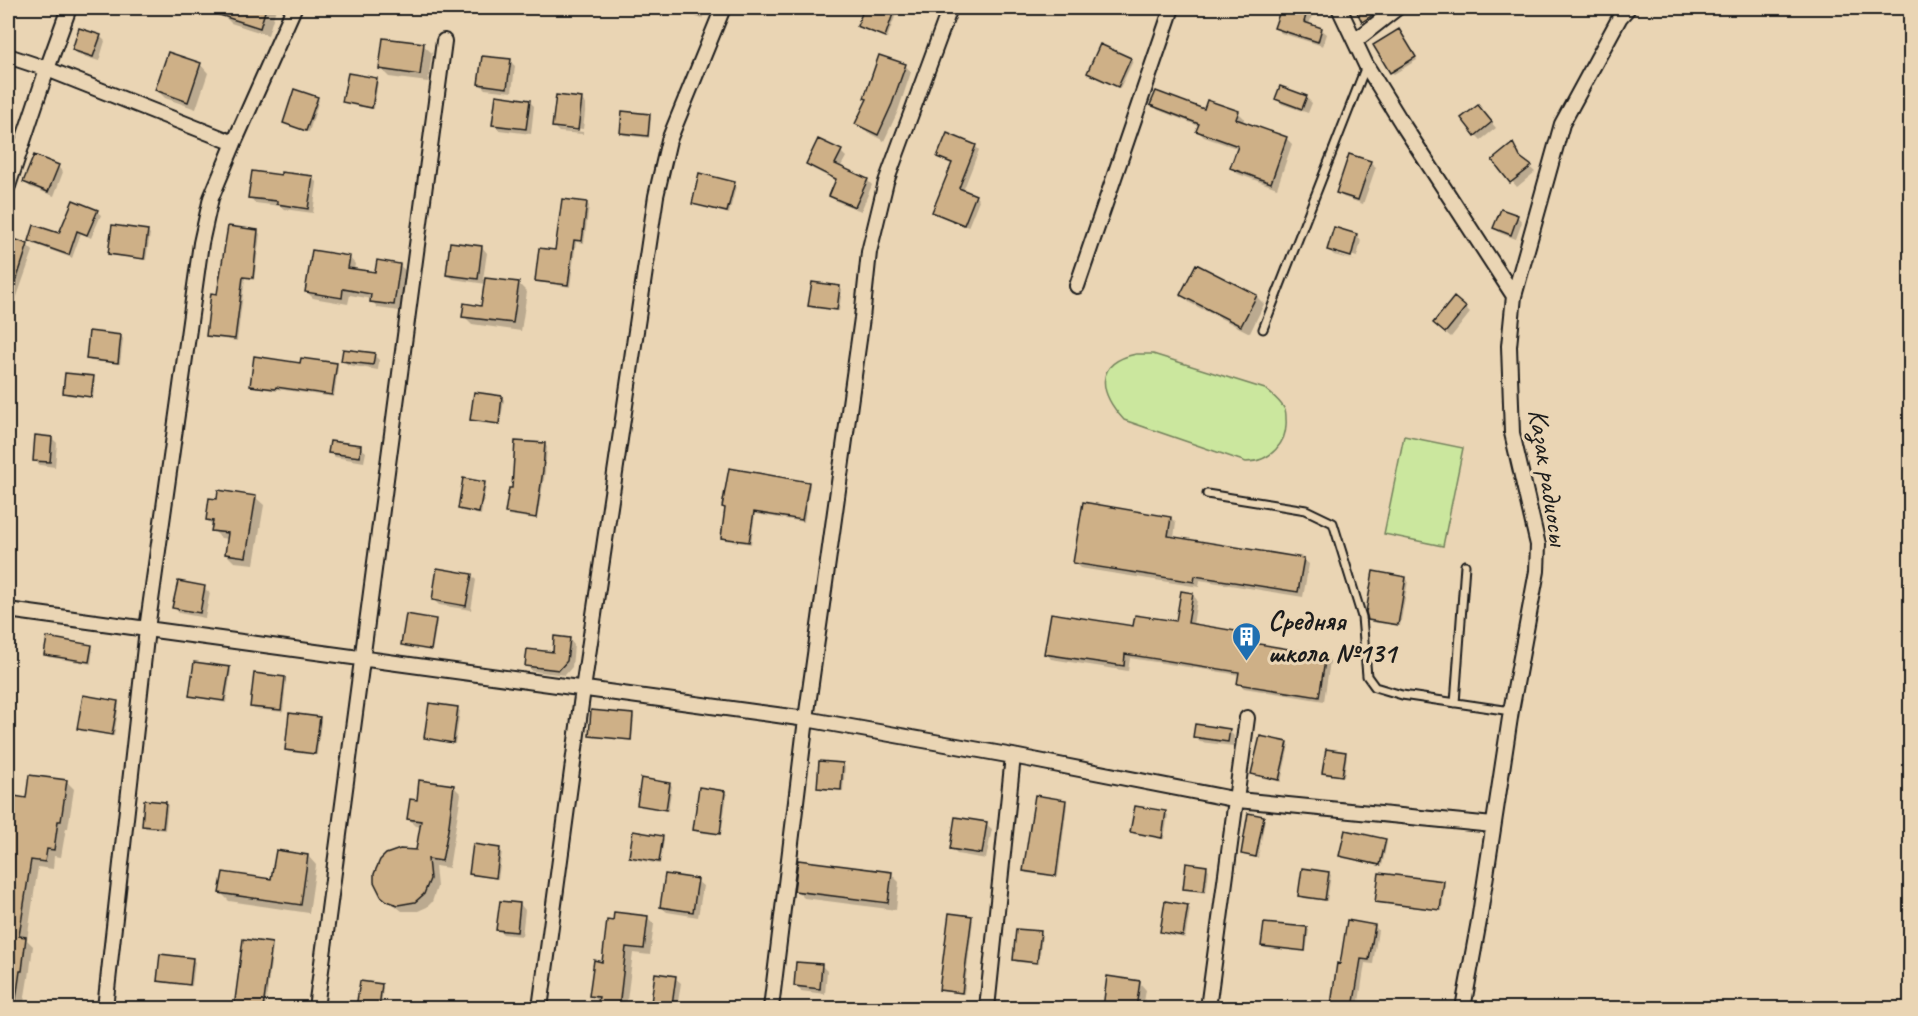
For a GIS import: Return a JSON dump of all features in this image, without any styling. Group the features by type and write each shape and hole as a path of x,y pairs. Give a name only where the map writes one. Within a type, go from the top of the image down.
{"street":[{"path":"8,186 46,69 69,8"},
{"path":"105,1008 147,629 201,243 212,198 294,8"},
{"path":"540,1008 583,689 656,196 669,140 723,8"},
{"path":"771,1008 806,719 874,230 886,182 950,8"},
{"path":"1077,286 1172,8"},
{"path":"1339,8 1366,65 1514,296"},
{"path":"1355,41 1397,8"},
{"name":"Казак радиосы","path":"1463,1008 1479,921 1511,711 1537,571 1538,545 1512,433 1509,346 1514,296 1562,124 1620,17 1628,8"},
{"path":"316,1008 444,42"},
{"path":"8,56 234,143"},
{"path":"8,610 806,719 1238,800 1493,825"},
{"path":"1208,1008 1238,800 1247,718"},
{"path":"987,1008 1013,756"}],"lane":[{"path":"1263,328 1366,65"},
{"path":"1207,494 1306,510 1333,523 1362,617 1367,676 1375,687 1402,695 1511,711"},
{"path":"1455,703 1466,565"}],"green space":[{"path":"1136,354 1153,354 1265,389 1279,401 1285,411 1286,428 1281,443 1263,459 1246,462 1124,420 1109,400 1104,380 1112,364"},
{"path":"1404,436 1463,448 1443,546 1384,534"}],"building":[{"path":"204,8 266,8 260,28 204,10"},
{"path":"864,8 895,8 885,37 857,26"},
{"path":"1281,8 1308,8 1304,22 1322,28 1318,42 1274,28"},
{"path":"1355,8 1383,8 1362,22"},
{"path":"79,28 101,35 93,57 72,50"},
{"path":"1399,29 1416,57 1390,73 1373,45"},
{"path":"383,38 424,43 420,75 379,69"},
{"path":"1100,44 1131,58 1118,87 1087,73"},
{"path":"168,52 201,63 188,102 155,90"},
{"path":"879,55 906,64 878,135 855,124 867,99 864,98"},
{"path":"482,56 511,59 507,88 478,84"},
{"path":"348,73 377,78 372,108 342,102"},
{"path":"1280,86 1307,96 1302,109 1275,99"},
{"path":"294,89 318,97 306,131 283,123"},
{"path":"1156,91 1204,109 1207,100 1239,111 1236,119 1287,137 1271,183 1230,168 1238,146 1196,131 1199,124 1150,105"},
{"path":"496,95 530,100 526,129 492,125"},
{"path":"556,95 582,98 578,130 552,127"},
{"path":"1478,105 1492,122 1475,136 1461,118"},
{"path":"622,111 650,114 648,136 620,133"},
{"path":"947,133 976,145 959,188 976,195 964,225 932,212 952,163 937,157"},
{"path":"818,139 842,150 835,164 868,179 855,207 829,196 836,179 806,164"},
{"path":"1513,143 1520,157 1532,166 1510,183 1492,160"},
{"path":"1349,154 1371,161 1358,200 1336,193"},
{"path":"34,155 59,165 48,192 23,182"},
{"path":"252,171 313,176 308,209 277,204 277,201 248,198"},
{"path":"699,173 735,182 727,212 692,204"},
{"path":"562,199 587,202 582,241 574,240 568,285 535,281 539,248 555,250"},
{"path":"73,200 98,210 87,235 77,231 69,255 29,241 34,225 59,233"},
{"path":"1501,209 1518,215 1511,235 1493,228"},
{"path":"112,225 148,230 144,259 108,254"},
{"path":"228,226 258,230 253,278 243,277 235,339 206,336 211,293 217,294"},
{"path":"1334,227 1357,234 1351,257 1327,250"},
{"path":"8,237 28,244 10,300 8,300"},
{"path":"450,242 482,246 478,279 446,275"},
{"path":"312,250 350,256 348,268 375,272 377,260 400,264 394,305 370,302 371,294 343,289 342,298 305,292"},
{"path":"1196,264 1257,295 1241,326 1180,295"},
{"path":"485,278 519,282 513,323 462,317 464,303 481,306"},
{"path":"812,282 840,286 837,310 808,306"},
{"path":"1454,297 1466,307 1445,333 1433,323"},
{"path":"89,331 121,335 118,363 86,359"},
{"path":"343,349 375,353 373,365 341,361"},
{"path":"254,356 300,363 301,358 337,363 332,395 276,387 275,389 250,386"},
{"path":"65,373 94,376 91,397 63,393"},
{"path":"474,392 502,396 499,424 470,420"},
{"path":"35,435 52,437 50,462 33,461"},
{"path":"330,441 361,445 360,457 328,453"},
{"path":"515,441 545,443 536,518 505,513 509,488 512,488"},
{"path":"729,468 809,482 802,520 754,512 749,542 721,538 725,508 722,507"},
{"path":"463,478 485,482 479,513 458,509"},
{"path":"218,490 256,496 246,557 225,554 228,533 211,531 213,521 206,520 209,498 217,499"},
{"name":"Средняя школа №131","path":"1083,502 1171,517 1168,536 1304,558 1298,592 1195,576 1194,582 1073,563"},
{"path":"437,568 472,574 466,606 432,600"},
{"path":"1373,571 1406,577 1398,625 1368,620 1366,612"},
{"path":"178,581 205,586 200,613 172,608"},
{"name":"Средняя школа №131","path":"1181,591 1193,593 1188,623 1248,633 1246,642 1326,655 1319,697 1237,684 1239,672 1125,654 1124,666 1044,654 1051,613 1133,626 1135,615 1176,621"},
{"path":"406,614 436,619 431,650 401,645"},
{"path":"554,636 570,638 567,661 559,670 525,666 527,649 553,652"},
{"path":"47,637 92,645 89,662 44,655"},
{"path":"194,662 230,667 224,701 189,696"},
{"path":"254,673 285,677 281,710 250,707"},
{"path":"83,695 118,701 112,735 77,729"},
{"path":"429,703 458,707 453,743 424,738"},
{"path":"591,710 633,714 631,740 589,736"},
{"path":"289,713 320,717 315,754 285,750"},
{"path":"1195,724 1230,729 1228,742 1193,737"},
{"path":"1260,736 1288,742 1279,780 1251,774"},
{"path":"1326,749 1346,752 1342,776 1322,773"},
{"path":"819,761 843,763 841,790 817,788"},
{"path":"29,775 67,780 54,850 47,849 45,862 31,860 19,936 26,937 22,971 20,971 15,1006 8,1006 8,838 11,814 8,813 8,795 26,798"},
{"path":"641,778 670,783 666,810 637,805"},
{"path":"419,780 454,785 449,825 442,861 428,859 430,879 424,894 415,902 398,905 381,896 374,882 374,874 380,860 386,854 400,849 416,850 421,821 407,819 410,799 417,800"},
{"path":"699,787 725,791 720,834 693,830"},
{"path":"1035,795 1066,800 1056,876 1023,871"},
{"path":"144,800 166,802 163,828 142,826"},
{"path":"1135,806 1166,811 1162,838 1130,832"},
{"path":"1248,813 1264,816 1256,857 1241,854"},
{"path":"955,817 987,822 982,854 950,849"},
{"path":"1345,830 1386,839 1380,865 1339,856"},
{"path":"633,831 663,836 659,862 629,857"},
{"path":"473,844 500,848 496,878 469,874"},
{"path":"276,850 308,855 301,905 219,893 223,872 271,879"},
{"path":"798,860 892,872 888,903 794,891"},
{"path":"1186,863 1207,866 1204,891 1183,889"},
{"path":"1302,868 1329,872 1325,900 1298,896"},
{"path":"1379,873 1444,881 1440,910 1375,902"},
{"path":"665,874 698,879 693,912 660,907"},
{"path":"500,901 520,903 517,932 496,930"},
{"path":"1165,901 1188,905 1183,936 1160,932"},
{"path":"614,912 648,916 644,949 626,947 619,1008 597,1008 599,997 589,996 594,960 602,962 607,920 613,921"},
{"path":"949,913 972,916 962,993 939,990"},
{"path":"1347,920 1375,925 1369,960 1361,959 1353,1008 1331,1005 1337,963 1340,964"},
{"path":"1264,923 1307,927 1305,951 1261,946"},
{"path":"1016,929 1041,931 1037,963 1013,960"},
{"path":"243,939 272,943 263,1008 234,1008"},
{"path":"160,954 193,958 190,985 157,981"},
{"path":"796,962 822,964 820,989 794,986"},
{"path":"655,973 676,976 672,1006 651,1003"},
{"path":"1107,976 1140,981 1136,1008 1103,1008"},
{"path":"360,981 382,984 379,1008 356,1008"}],"place":[{"name":"Средняя школа №131","path":"1247,662"}]}
